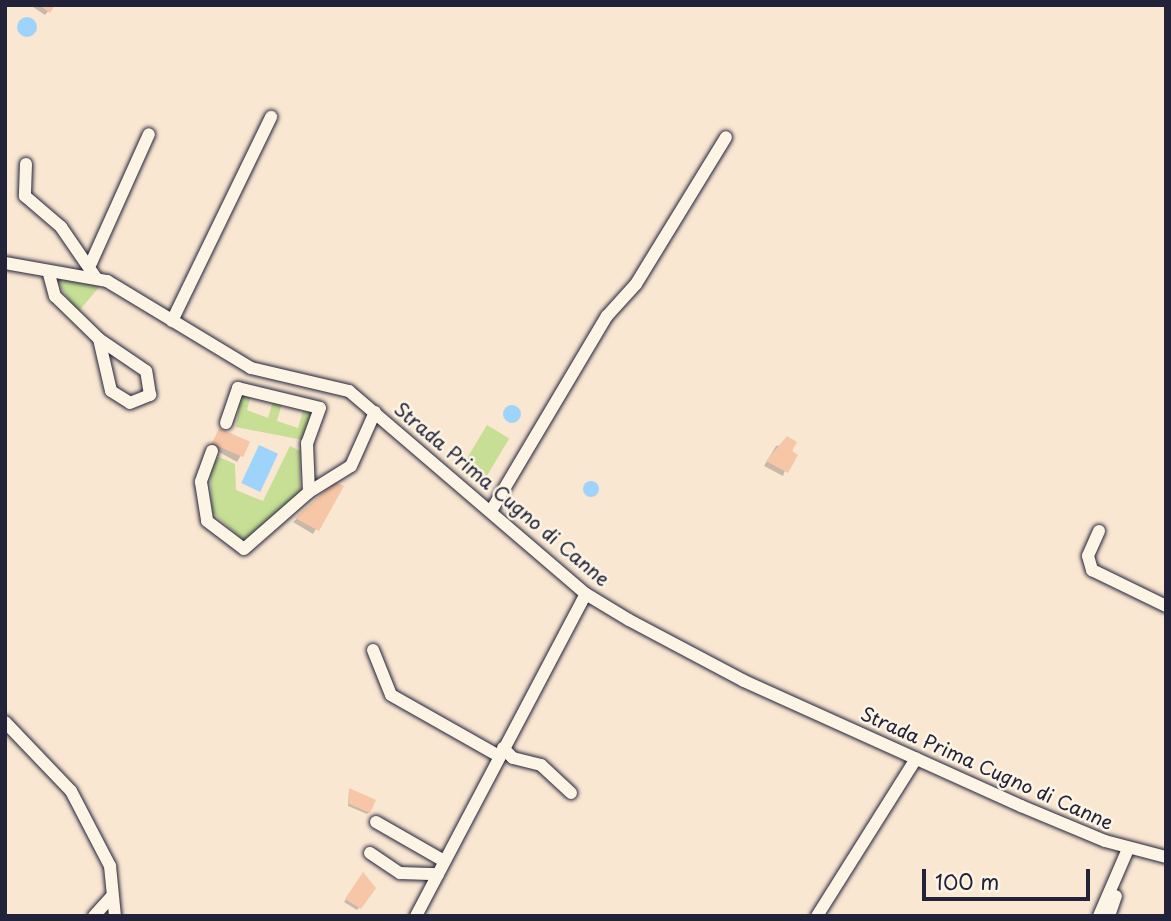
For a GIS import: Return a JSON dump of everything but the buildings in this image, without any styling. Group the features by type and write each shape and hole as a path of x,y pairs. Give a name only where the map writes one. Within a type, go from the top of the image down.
{"street":[{"path":"172,321 271,117"},
{"path":"92,264 149,134"},
{"path":"491,511 607,316 636,284 726,137"},
{"path":"26,164 25,196 92,264 96,278"},
{"name":"Strada Prima Cugno di Canne","path":"5,263 49,274 96,278 251,368 334,384 375,412 586,594 744,681 916,759 1132,850 1166,857"},
{"path":"49,274 55,296 99,339 146,371 150,395 130,403 117,398 99,339"},
{"path":"226,423 238,387 320,408 307,443 309,492"},
{"path":"212,452 201,482 207,521 238,548 251,546 309,492 351,466 375,412"},
{"path":"1098,531 1088,556 1092,570 1166,606"},
{"path":"416,916 586,594"},
{"path":"373,650 391,695 513,758 541,765 571,793"},
{"path":"5,722 71,792 110,866 115,916"},
{"path":"817,916 916,759"},
{"path":"376,822 446,857 449,865 424,916"},
{"path":"1099,916 1132,850"},
{"path":"1109,916 1132,850"},
{"path":"370,853 400,873 438,874"},
{"path":"94,916 111,896"}],"green space":[{"path":"56,279 98,284 101,285 77,313"},
{"path":"241,393 251,395 247,410 268,418 273,401 282,403 277,421 298,428 304,408 313,411 303,440 236,427"},
{"path":"487,425 509,438 481,485 459,471"},
{"path":"290,446 300,451 300,492 244,541 212,512 210,468 219,457 235,464 236,490 263,501"}],"water":[{"path":"27,17 34,20 37,27 34,34 27,37 20,34 17,27 20,20"},
{"path":"508,405 516,405 521,414 519,421 508,423 503,418 503,410"},
{"path":"259,445 278,454 260,492 241,483"},
{"path":"588,481 594,481 599,489 597,495 588,497 583,492 583,486"}]}
